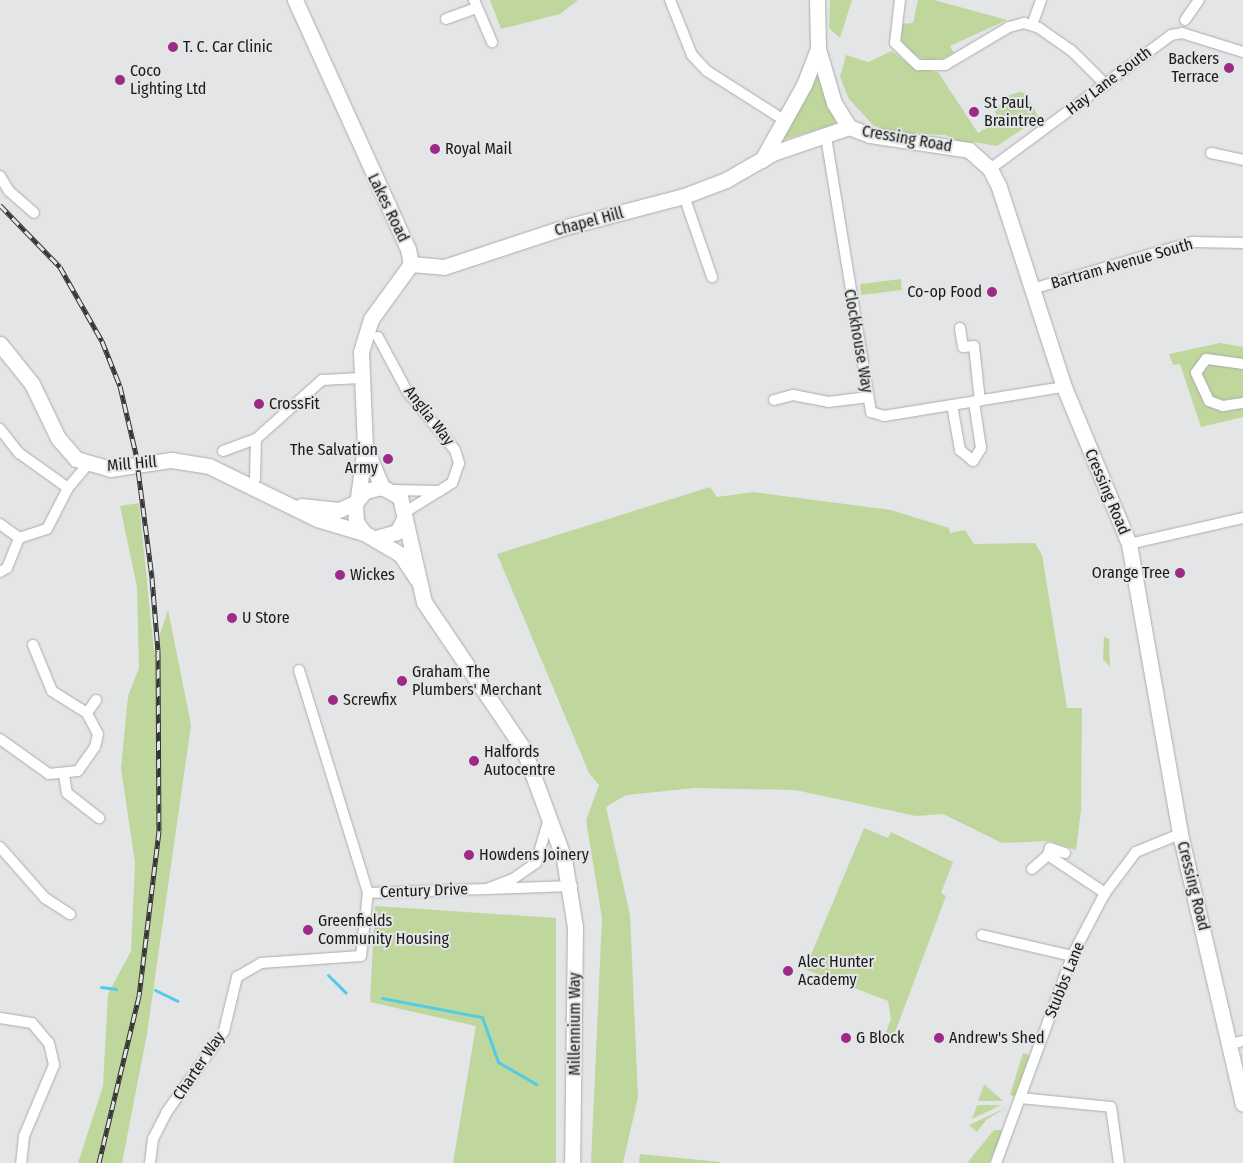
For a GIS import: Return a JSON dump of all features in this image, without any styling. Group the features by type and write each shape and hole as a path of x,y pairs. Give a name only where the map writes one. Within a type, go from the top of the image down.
{"street":[{"name":"Lakes Road","path":"295,0 408,249 410,264 371,319 361,352 360,378 365,447 357,500"},
{"path":"670,0 692,55 707,71 784,120"},
{"name":"Cressing Road","path":"817,0 818,50 834,103 849,127 870,135 969,150 990,169 1010,216 1064,388 1129,544 1180,834 1237,1043 1243,1104"},
{"path":"900,0 895,43 903,56 928,68 945,65 1009,27 1032,24 1080,58 1106,85"},
{"path":"1032,24 1041,0"},
{"path":"1185,20 1199,0"},
{"path":"446,19 476,4 492,42"},
{"name":"Hay Lane South","path":"990,169 1171,36 1182,33 1243,52"},
{"path":"762,160 818,50"},
{"name":"Chapel Hill","path":"410,264 444,267 562,228 684,196 762,160 849,127"},
{"name":"Clockhouse Way","path":"826,137 871,412 884,416 1064,388"},
{"path":"1211,153 1243,160"},
{"path":"0,176 9,191 34,213"},
{"path":"684,196 712,277"},
{"name":"Bartram Avenue South","path":"1032,289 1193,242 1243,244"},
{"path":"952,405 960,450 973,461 981,448 974,346 963,347 960,328"},
{"name":"Anglia Way","path":"378,337 408,391 455,450 458,476 440,492 405,516"},
{"name":"Mill Hill","path":"0,344 32,384 64,447 86,465 110,469 188,461 289,504 317,519 370,535 400,554 417,579"},
{"path":"1243,364 1206,359 1196,373 1208,401 1223,406 1243,403"},
{"path":"223,451 256,439 322,380 360,378"},
{"path":"774,400 793,396 828,402 868,397"},
{"path":"0,429 19,453 68,488"},
{"path":"255,479 256,439"},
{"name":"Lakes Road","path":"365,447 388,489"},
{"path":"0,572 7,568 19,538 47,528 68,488 86,465"},
{"path":"388,489 405,516 417,579"},
{"path":"405,516 397,532 370,535 356,522 357,500 388,489 440,492"},
{"name":"Mill Hill","path":"289,504 326,510 357,500"},
{"path":"1129,544 1243,518"},
{"path":"0,524 19,538"},
{"name":"Millennium Way","path":"417,579 438,628 523,748 572,886 572,1163"},
{"path":"0,739 49,774 64,775 78,771 95,747 98,734 87,713 52,690 33,645"},
{"name":"Century Drive","path":"299,670 368,893 487,888 513,879 536,863 548,815"},
{"path":"87,713 96,700"},
{"path":"64,775 67,793 99,818"},
{"name":"Stubbs Lane","path":"996,1163 1072,956 1105,894 1136,852 1180,834"},
{"path":"0,847 45,898 70,914"},
{"path":"1032,869 1048,856 1050,848 1065,853"},
{"path":"1037,854 1048,856 1105,894"},
{"path":"487,888 572,886"},
{"name":"Charter Way","path":"150,1163 153,1139 166,1113 224,1031 237,977 260,963 361,956 368,893"},
{"path":"982,935 1072,956"},
{"path":"0,1018 32,1024 49,1043 54,1065 24,1136 21,1163"},
{"path":"1020,1098 1111,1107 1119,1163"}],"green space":[{"path":"490,0 578,0 560,14 501,29"},
{"path":"830,0 852,0 840,38 829,28"},
{"path":"918,0 934,0 1007,20 950,46 954,53 942,59 924,60 907,50 899,36 901,24 913,23"},
{"path":"892,51 915,69 938,72 978,133 999,121 995,112 1005,97 1019,92 1025,93 1039,118 997,146 973,142 969,147 945,135 889,133 873,125 849,99 840,77 846,55 868,62"},
{"path":"817,65 836,124 776,142"},
{"path":"901,279 902,290 861,295 860,284"},
{"path":"1220,343 1243,347 1243,417 1201,427 1180,364 1173,365 1169,354"},
{"path":"710,487 717,497 753,492 891,510 949,528 950,533 965,530 974,544 1035,543 1042,555 1067,708 1082,708 1081,810 1076,850 1050,841 1002,843 943,814 916,816 795,790 695,788 626,795 606,807 630,915 638,1097 623,1163 591,1163 602,918 586,820 599,785 589,773 497,554"},
{"path":"139,503 154,651 168,610 191,725 147,1034 122,1163 78,1163 103,1086 108,994 131,951 135,863 121,768 128,696 139,668 137,587 120,506"},
{"path":"1104,637 1109,639 1110,667 1103,659"},
{"path":"864,828 888,838 891,832 953,862 941,893 946,896 891,1043 883,1040 891,1019 888,1001 805,969"},
{"path":"375,906 556,918 556,1163 453,1163 476,1026 370,1002"},
{"path":"1023,1053 1032,1056 1016,1097 1010,1095"},
{"path":"985,1085 1003,1101 978,1101"},
{"path":"977,1105 1001,1105 972,1119"},
{"path":"1008,1107 987,1119 977,1132 969,1125"},
{"path":"994,1130 1004,1130 989,1163 967,1163"},
{"path":"640,1154 720,1162 720,1163 639,1163"}],"waterway":[{"path":"328,975 346,993"},
{"path":"101,987 116,989"},
{"path":"155,990 178,1001"},
{"path":"382,998 482,1017 498,1062 536,1084"}],"railway":[{"path":"0,205 60,267 102,341 120,386 136,454 152,578 158,651 159,831 139,996 99,1163"}],"place":[{"name":"T. C. Car Clinic","path":"173,47"},
{"name":"Backers Terrace","path":"1229,68"},
{"name":"Coco Lighting Ltd","path":"120,80"},
{"name":"St Paul, Braintree","path":"974,112"},
{"name":"Royal Mail","path":"435,149"},
{"name":"Co-op Food","path":"992,292"},
{"name":"CrossFit","path":"259,404"},
{"name":"The Salvation Army","path":"388,459"},
{"name":"Orange Tree","path":"1180,573"},
{"name":"Wickes","path":"340,575"},
{"name":"U Store","path":"232,618"},
{"name":"Graham The Plumbers' Merchant","path":"402,681"},
{"name":"Screwfix","path":"333,700"},
{"name":"Halfords Autocentre","path":"474,761"},
{"name":"Howdens Joinery","path":"469,855"},
{"name":"Greenfields Community Housing","path":"308,930"},
{"name":"Alec Hunter Academy","path":"788,971"},
{"name":"G Block","path":"846,1038"},
{"name":"Andrew's Shed","path":"939,1038"}]}
